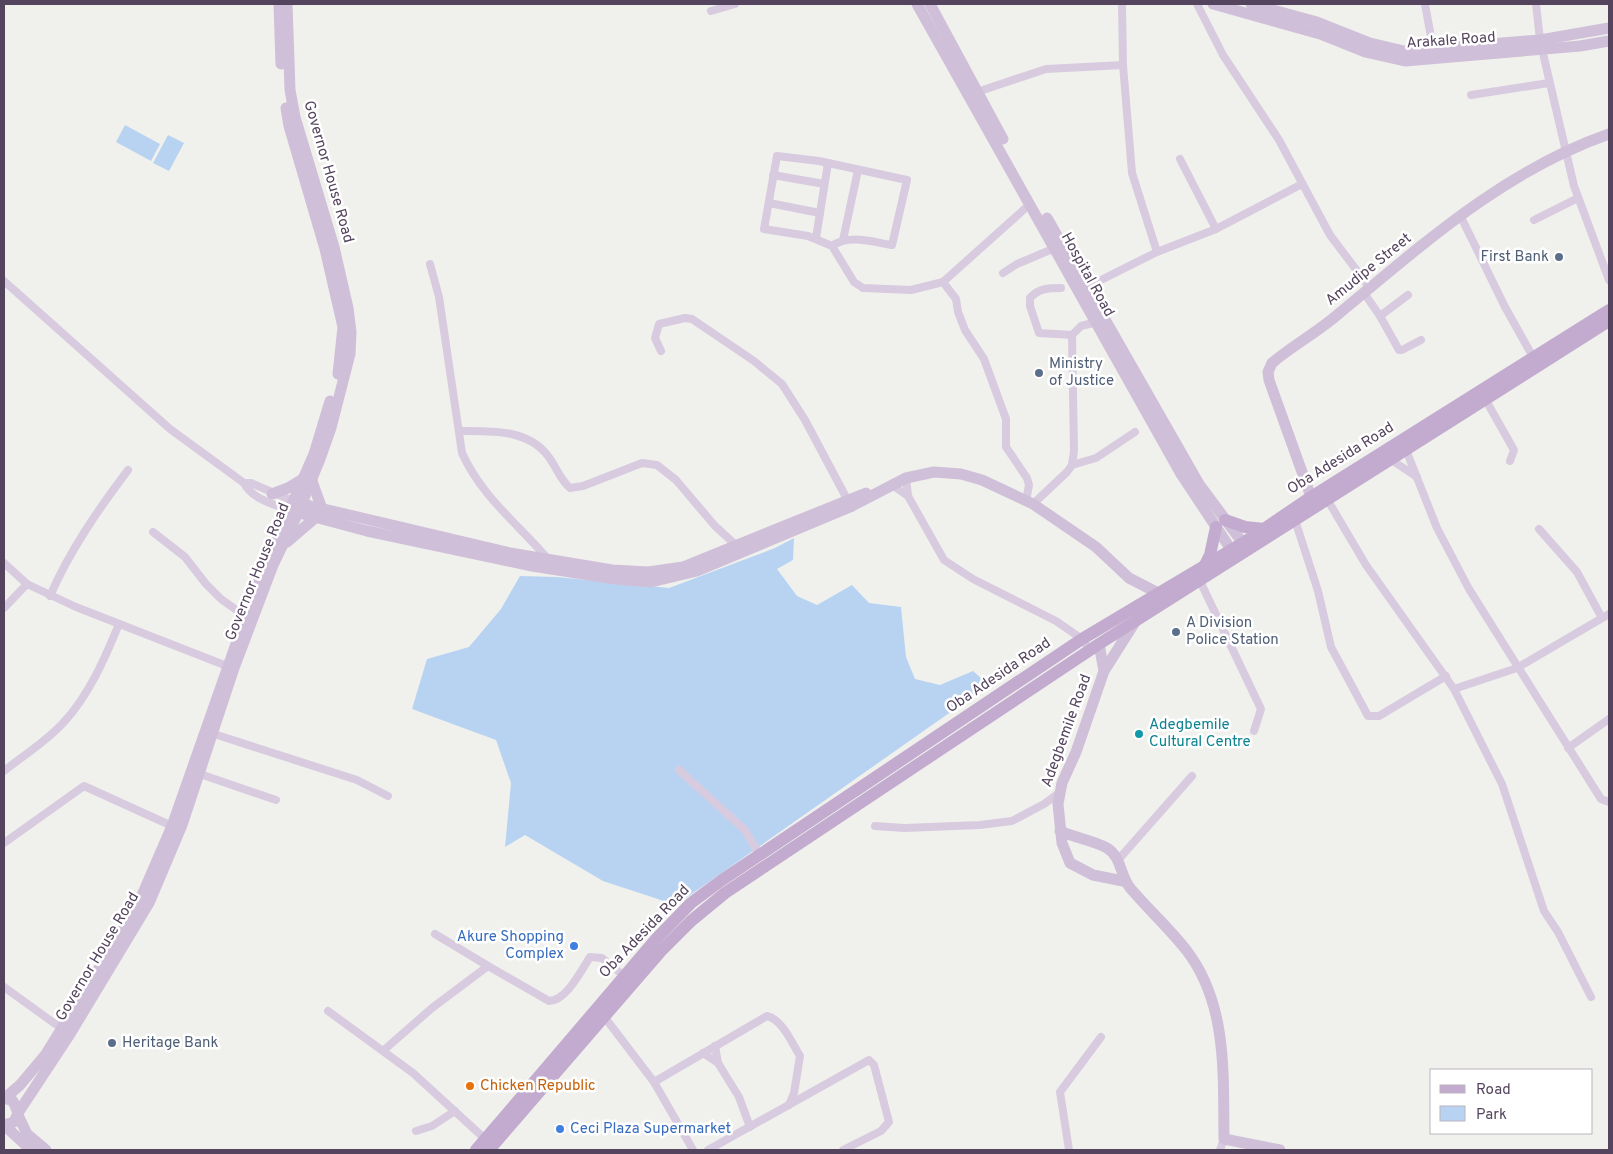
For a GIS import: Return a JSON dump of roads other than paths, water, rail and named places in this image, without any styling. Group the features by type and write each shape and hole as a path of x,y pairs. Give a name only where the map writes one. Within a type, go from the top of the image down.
{"main road":[{"name":"Oba Adesida Road","path":"490,1150 600,1012 623,975 691,903 759,854 915,753 1082,639 1204,567 1234,554 1295,520 1406,450 1533,357 1609,310"},
{"name":"Oba Adesida Road","path":"1246,547 1264,529 1311,497 1609,321"},
{"path":"1204,567 1221,523 1264,529"},
{"name":"Oba Adesida Road","path":"476,1150 484,1138 600,1012 691,921 725,893 1094,647 1200,581 1234,554"}],"street":[{"name":"Governor House Road","path":"279,4 283,89 289,126 325,249 342,327 342,348 337,379 307,480"},
{"name":"Governor House Road","path":"4,1098 20,1085 66,1031 149,903 182,825 214,734 245,616 331,428 350,354 351,332 334,247 295,117 288,62 286,4"},
{"path":"711,11 736,4"},
{"name":"Hospital Road","path":"917,4 1181,474 1221,523 1246,547"},
{"name":"Hospital Road","path":"930,4 977,92 1208,498 1234,554"},
{"path":"1122,4 1123,65 1132,173 1157,252"},
{"path":"1197,4 1223,55 1279,140 1330,235 1367,291 1400,350 1422,340"},
{"name":"Arakale Road","path":"1213,4 1251,6 1316,22 1390,49 1404,51 1433,48 1609,41"},
{"path":"1425,4 1433,48"},
{"path":"1536,4 1541,44 1564,151 1578,198 1609,280"},
{"name":"Arakale Road","path":"1251,6 1364,52 1405,61 1541,44 1609,28"},
{"path":"977,92 1046,69 1123,65"},
{"path":"1471,95 1549,83"},
{"name":"Amudipe Street","path":"1311,497 1269,380 1268,372 1272,364 1367,291 1460,215 1510,181 1564,151 1609,134"},
{"path":"832,246 843,240 892,245 907,180 828,163 777,156 764,229 816,238 832,246 854,282 863,288 911,290 943,282 1030,204"},
{"path":"1180,159 1216,228"},
{"path":"816,238 828,163"},
{"path":"843,240 858,170"},
{"path":"774,175 824,184"},
{"path":"1087,287 1157,252 1216,228 1302,184"},
{"path":"1534,220 1578,198"},
{"path":"768,203 820,213"},
{"path":"1460,215 1505,307 1533,357"},
{"path":"1004,273 1017,264 1055,248"},
{"path":"430,264 438,297 462,453 472,475 496,505 549,561"},
{"path":"4,281 170,430 244,483 247,489 263,499 532,566 614,579 651,582 668,580 697,571 850,507 906,478 934,472 961,474 982,480 1029,503 1096,547 1129,578 1160,594"},
{"path":"943,282 956,299 958,312 965,330 984,359 1006,419 1006,447 1027,478 1029,503"},
{"path":"1061,288 1046,288 1035,292 1030,298 1030,306 1040,333 1072,336"},
{"path":"1380,316 1408,296"},
{"path":"661,351 655,338 659,324 685,318 692,319 765,370 782,384 795,402 847,499"},
{"path":"1072,465 1074,451 1072,336 1081,326 1097,322"},
{"path":"1483,395 1514,450 1510,461"},
{"path":"460,431 499,432 534,441 545,451 564,483 570,488 583,486 642,463 657,465 671,475 714,526 737,546"},
{"path":"1029,503 1072,465 1096,458 1135,432"},
{"path":"1406,450 1437,528 1453,559 1517,668 1568,748 1601,799 1609,802"},
{"path":"1390,459 1417,477"},
{"path":"50,596 62,570 94,515 128,470"},
{"path":"906,478 908,496 940,553 950,565 1056,621 1094,647 1104,671"},
{"path":"272,494 307,480 319,514"},
{"path":"244,483 251,483 295,507"},
{"path":"319,514 549,561 612,570 648,572 671,570 737,546 847,499 888,487 908,496"},
{"path":"1327,499 1366,565 1454,689 1502,784 1544,911 1558,932 1591,997"},
{"name":"Governor House Road","path":"18,1114 137,907 172,826 231,667 273,565 284,544 295,507"},
{"path":"284,544 319,514"},
{"path":"1295,520 1318,591 1331,647 1368,716 1379,716 1446,676"},
{"path":"1539,529 1576,572 1602,618"},
{"path":"153,532 185,557 206,584 221,599 245,616"},
{"path":"4,563 27,584 50,596 231,667"},
{"path":"1200,581 1261,709 1254,731"},
{"path":"4,608 27,584"},
{"path":"1454,689 1517,668 1609,614"},
{"name":"Adegbemile Road","path":"1124,881 1093,875 1074,867 1066,857 1060,831 1059,793 1076,752 1104,671 1135,622"},
{"path":"4,771 49,737 65,721 104,662 119,624"},
{"path":"1568,748 1609,719"},
{"path":"214,734 357,780 388,796"},
{"path":"679,770 744,830 759,854"},
{"path":"200,774 276,800"},
{"path":"1118,860 1192,776"},
{"path":"4,843 84,786 172,826"},
{"path":"876,826 904,828 980,825 1012,821 1044,804 1059,793"},
{"path":"1060,831 1108,848 1118,860 1124,881 1187,951 1212,995 1223,1046 1224,1139 1220,1150"},
{"path":"435,934 549,1001 556,1001 562,996 590,957 602,958 623,975"},
{"path":"384,1050 432,1008 488,966"},
{"path":"4,987 66,1031"},
{"path":"328,1011 384,1050 484,1138"},
{"path":"600,1012 654,1082 693,1150"},
{"path":"654,1082 767,1016 777,1021 800,1056 794,1093 789,1105"},
{"path":"1069,1150 1060,1092 1101,1037"},
{"path":"715,1046 718,1063 738,1097 750,1127"},
{"path":"703,1053 718,1063"},
{"path":"708,1150 865,1060 872,1061 889,1122 881,1130 843,1150"},
{"path":"4,1098 16,1104 18,1114 27,1134 46,1150"},
{"path":"416,1131 432,1126 454,1111"},
{"path":"4,1125 11,1124 18,1114"},
{"path":"4,1125 31,1150"},
{"path":"1224,1139 1280,1150"}],"place":[{"name":"First Bank","path":"1559,257"},
{"name":"Ministry of Justice","path":"1039,373"},
{"name":"A Division Police Station","path":"1176,632"},
{"name":"Adegbemile Cultural Centre","path":"1139,734"},
{"name":"Akure Shopping Complex","path":"574,946"},
{"name":"Heritage Bank","path":"112,1043"},
{"name":"Chicken Republic","path":"470,1086"},
{"name":"Ceci Plaza Supermarket","path":"560,1129"}]}
